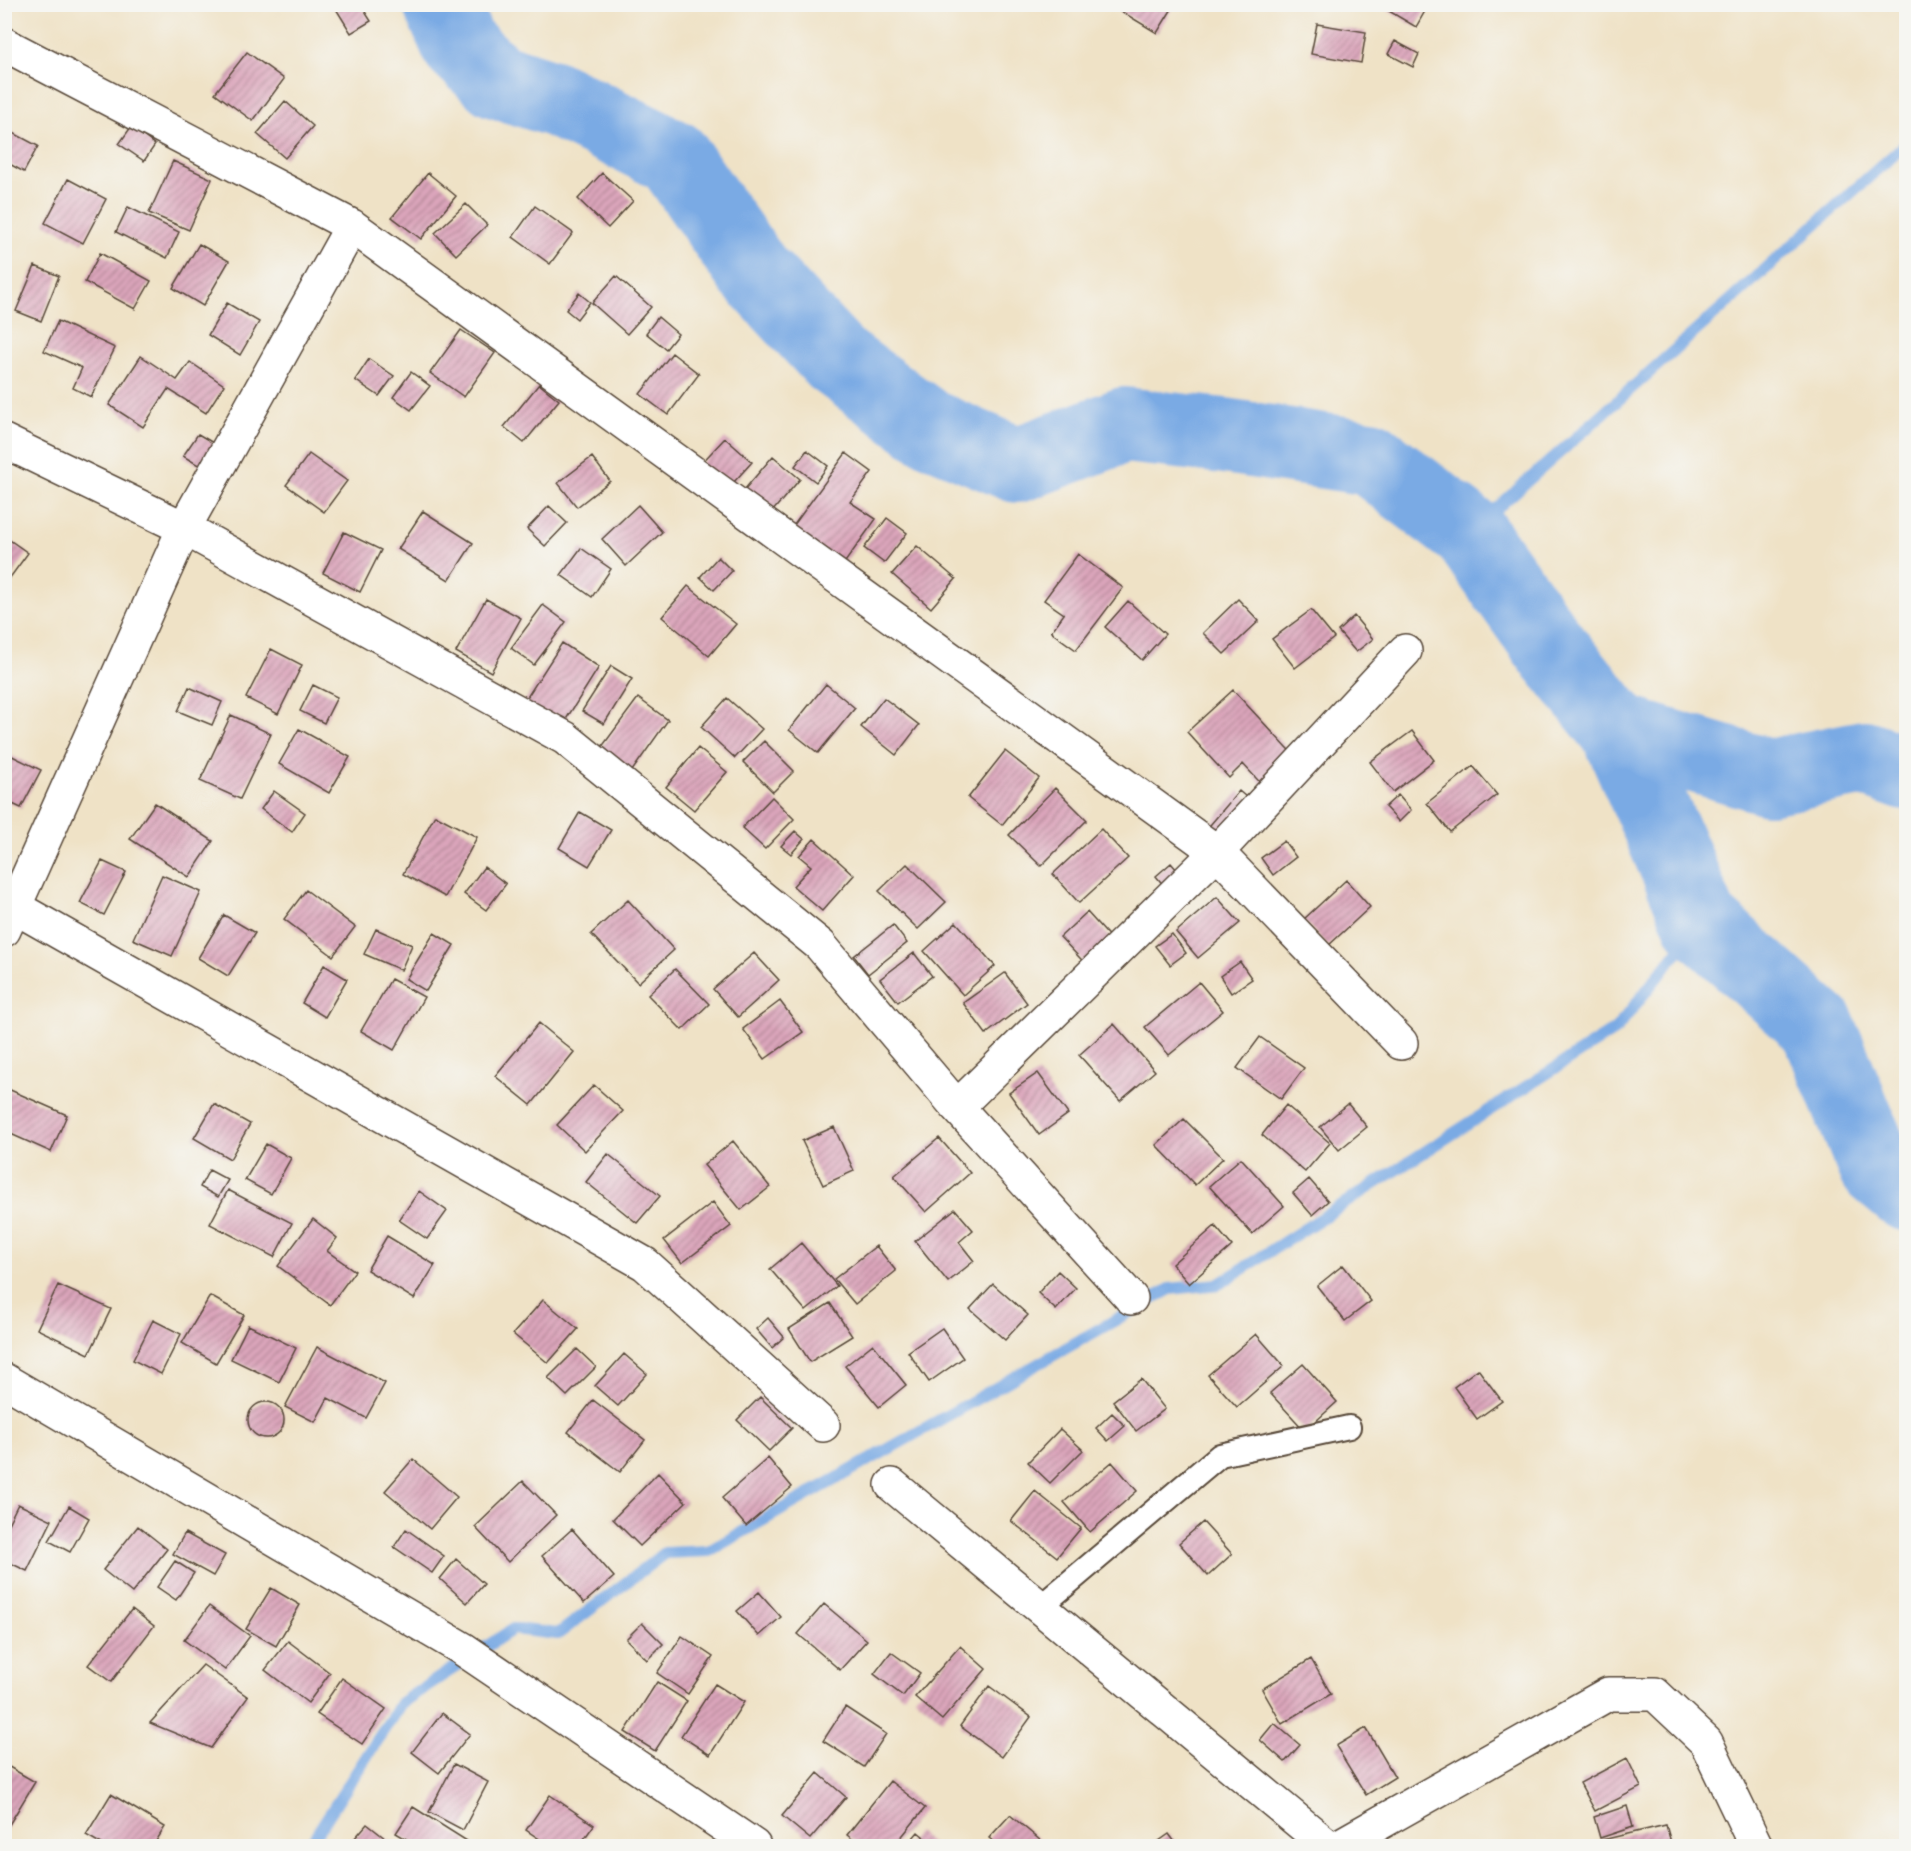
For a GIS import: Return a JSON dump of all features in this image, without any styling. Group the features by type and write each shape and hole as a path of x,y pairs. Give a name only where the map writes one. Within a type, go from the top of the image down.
{"street":[{"path":"4,44 352,226 1217,852 1401,1043"},
{"path":"352,226 184,528 8,913 645,1264 823,1425"},
{"path":"4,441 184,528 565,738 820,945 957,1107 1131,1298"},
{"path":"957,1107 1217,852 1405,651"},
{"path":"4,1380 473,1656 754,1846"},
{"path":"892,1485 1328,1846"},
{"path":"1339,1846 1608,1694 1655,1694 1706,1742 1756,1846"}],"lane":[{"path":"1040,1607 1220,1455 1349,1427"}],"building":[{"path":"333,4 360,4 371,21 351,33"},
{"path":"1109,4 1175,4 1157,33"},
{"path":"1377,4 1429,4 1416,27"},
{"path":"1317,24 1366,32 1361,63 1311,54"},
{"path":"1395,41 1419,54 1413,67 1388,54"},
{"path":"247,52 284,79 253,121 215,93"},
{"path":"285,101 313,126 285,158 257,134"},
{"path":"131,127 155,145 144,161 119,144"},
{"path":"4,128 38,146 24,172 4,161"},
{"path":"173,161 212,179 189,230 149,213"},
{"path":"428,173 456,196 421,239 392,217"},
{"path":"602,173 633,201 608,228 578,199"},
{"path":"68,179 106,199 83,243 45,223"},
{"path":"466,204 487,225 456,255 435,233"},
{"path":"535,206 573,233 550,264 513,237"},
{"path":"128,207 179,232 167,258 116,232"},
{"path":"199,244 229,261 203,306 173,288"},
{"path":"100,253 151,281 135,309 85,282"},
{"path":"35,266 59,276 41,321 16,311"},
{"path":"616,276 651,307 627,334 592,303"},
{"path":"579,293 590,302 577,319 566,310"},
{"path":"227,303 259,322 240,355 208,335"},
{"path":"658,317 678,334 666,349 646,333"},
{"path":"58,321 115,348 91,397 73,388 82,368 44,351"},
{"path":"461,330 495,353 464,397 430,373"},
{"path":"672,353 699,374 668,415 640,394"},
{"path":"141,356 177,380 190,362 224,385 206,413 168,389 143,427 109,405"},
{"path":"369,359 394,376 379,396 355,380"},
{"path":"411,372 430,386 411,410 393,397"},
{"path":"539,384 559,400 524,443 504,427"},
{"path":"198,434 215,444 200,466 183,456"},
{"path":"725,438 752,462 723,494 696,469"},
{"path":"807,450 828,466 816,482 795,466"},
{"path":"846,453 872,472 850,502 876,519 838,572 786,536"},
{"path":"309,454 347,481 324,512 286,485"},
{"path":"773,456 800,479 760,526 733,503"},
{"path":"592,457 610,481 577,507 558,483"},
{"path":"638,505 662,532 626,566 602,539"},
{"path":"549,506 567,523 545,546 527,529"},
{"path":"423,511 473,543 449,580 398,549"},
{"path":"887,518 907,533 884,563 864,548"},
{"path":"344,532 381,550 360,592 323,573"},
{"path":"4,536 28,553 4,586"},
{"path":"917,546 956,579 931,608 892,574"},
{"path":"581,548 611,569 592,597 561,575"},
{"path":"1078,554 1123,588 1076,650 1051,632 1064,614 1044,600"},
{"path":"718,557 732,571 714,590 700,577"},
{"path":"688,586 736,624 709,656 662,617"},
{"path":"486,599 521,618 491,672 456,652"},
{"path":"1238,599 1259,621 1224,654 1203,633"},
{"path":"1128,601 1165,634 1142,660 1105,627"},
{"path":"543,605 566,622 534,665 511,648"},
{"path":"1311,610 1334,638 1295,668 1272,639"},
{"path":"1354,616 1373,639 1356,652 1338,631"},
{"path":"562,643 599,667 560,729 522,705"},
{"path":"271,649 302,665 278,714 246,698"},
{"path":"611,666 632,679 604,724 582,711"},
{"path":"826,684 855,708 818,753 789,730"},
{"path":"313,685 337,697 324,723 300,711"},
{"path":"189,687 222,702 212,725 178,711"},
{"path":"1233,690 1300,762 1268,791 1243,764 1229,778 1187,732"},
{"path":"638,698 668,720 632,771 601,748"},
{"path":"727,698 762,729 735,758 701,727"},
{"path":"884,698 919,725 896,755 861,727"},
{"path":"231,715 271,734 240,799 200,781"},
{"path":"299,729 350,757 329,793 279,764"},
{"path":"1412,731 1434,760 1393,792 1370,762"},
{"path":"764,741 794,771 773,792 743,762"},
{"path":"698,748 727,772 694,810 666,787"},
{"path":"1005,751 1039,778 1002,825 968,798"},
{"path":"4,752 41,770 21,808 4,800"},
{"path":"1473,766 1497,795 1450,832 1427,803"},
{"path":"1055,788 1087,820 1041,866 1009,835"},
{"path":"274,791 305,813 292,832 261,809"},
{"path":"1239,791 1265,813 1232,853 1205,831"},
{"path":"1398,795 1411,810 1399,822 1385,807"},
{"path":"772,797 794,819 765,849 742,828"},
{"path":"155,803 213,841 189,877 130,839"},
{"path":"580,812 611,830 589,866 559,848"},
{"path":"435,815 477,837 445,897 403,874"},
{"path":"1101,829 1128,858 1079,903 1053,874"},
{"path":"795,831 804,839 791,854 781,846"},
{"path":"814,839 854,875 822,911 793,886 811,866 799,856"},
{"path":"1284,841 1296,857 1273,875 1261,858"},
{"path":"102,861 126,872 104,915 80,903"},
{"path":"1171,863 1183,877 1168,891 1156,876"},
{"path":"907,864 946,902 918,929 879,891"},
{"path":"484,867 506,884 486,910 464,894"},
{"path":"162,875 201,892 172,956 133,939"},
{"path":"1346,880 1370,907 1328,946 1303,920"},
{"path":"306,890 355,927 333,956 284,919"},
{"path":"1217,897 1240,923 1198,958 1176,932"},
{"path":"628,900 674,950 638,983 591,934"},
{"path":"1087,912 1123,952 1097,976 1060,937"},
{"path":"224,915 255,933 228,976 198,958"},
{"path":"956,922 995,966 963,995 924,951"},
{"path":"893,925 907,943 868,974 854,956"},
{"path":"376,929 412,945 401,970 364,954"},
{"path":"434,933 454,945 426,991 406,979"},
{"path":"1172,934 1186,953 1170,965 1155,946"},
{"path":"754,953 779,980 738,1017 713,989"},
{"path":"914,953 932,976 898,1002 880,979"},
{"path":"1240,962 1252,979 1231,993 1220,976"},
{"path":"324,965 347,979 325,1017 302,1003"},
{"path":"675,969 709,1004 682,1030 648,995"},
{"path":"1005,973 1027,1003 986,1034 963,1003"},
{"path":"391,979 424,997 394,1050 361,1031"},
{"path":"1199,982 1223,1011 1169,1055 1145,1027"},
{"path":"780,1001 803,1032 765,1059 743,1029"},
{"path":"539,1023 574,1052 531,1105 495,1076"},
{"path":"1114,1024 1155,1071 1120,1101 1079,1055"},
{"path":"1260,1037 1304,1068 1281,1099 1237,1068"},
{"path":"1038,1073 1068,1114 1039,1135 1009,1093"},
{"path":"594,1085 623,1111 585,1151 557,1125"},
{"path":"8,1089 67,1115 51,1152 4,1131 4,1097"},
{"path":"214,1104 250,1124 230,1159 194,1138"},
{"path":"1348,1104 1367,1127 1339,1150 1320,1127"},
{"path":"1286,1105 1330,1143 1305,1172 1262,1135"},
{"path":"1184,1119 1223,1158 1195,1185 1156,1145"},
{"path":"834,1127 854,1171 823,1185 802,1141"},
{"path":"939,1138 970,1173 926,1212 894,1176"},
{"path":"733,1141 770,1187 741,1210 704,1165"},
{"path":"266,1144 291,1158 271,1194 245,1180"},
{"path":"608,1154 660,1196 637,1223 586,1182"},
{"path":"1241,1158 1284,1206 1252,1234 1209,1186"},
{"path":"209,1170 228,1180 218,1197 200,1187"},
{"path":"1309,1179 1328,1201 1312,1215 1293,1193"},
{"path":"228,1190 292,1223 274,1257 210,1224"},
{"path":"419,1191 447,1211 427,1239 399,1220"},
{"path":"713,1202 731,1226 682,1263 664,1240"},
{"path":"955,1209 973,1230 959,1242 974,1261 948,1282 915,1241"},
{"path":"313,1219 337,1238 327,1251 355,1271 330,1305 278,1266"},
{"path":"1215,1226 1232,1246 1189,1284 1172,1264"},
{"path":"387,1236 435,1265 414,1299 367,1270"},
{"path":"801,1243 837,1286 806,1311 770,1269"},
{"path":"876,1246 896,1271 855,1304 834,1279"},
{"path":"1343,1265 1371,1301 1345,1321 1317,1286"},
{"path":"1058,1271 1076,1288 1056,1310 1038,1293"},
{"path":"993,1284 1028,1315 1005,1340 970,1309"},
{"path":"58,1285 111,1309 89,1354 37,1329"},
{"path":"210,1296 244,1315 216,1363 182,1343"},
{"path":"543,1300 578,1329 548,1363 513,1334"},
{"path":"830,1303 852,1336 810,1362 789,1329"},
{"path":"768,1318 784,1337 772,1348 756,1329"},
{"path":"153,1320 181,1334 161,1374 133,1360"},
{"path":"248,1325 296,1348 279,1382 231,1359"},
{"path":"942,1328 963,1358 929,1382 908,1352"},
{"path":"1256,1334 1284,1366 1237,1407 1208,1375"},
{"path":"873,1344 906,1385 879,1407 845,1366"},
{"path":"317,1347 385,1383 366,1418 328,1398 315,1422 285,1407"},
{"path":"577,1349 596,1367 567,1396 548,1378"},
{"path":"624,1354 647,1374 618,1406 595,1386"},
{"path":"1303,1364 1337,1402 1305,1431 1270,1393"},
{"path":"1478,1369 1502,1401 1477,1419 1454,1387"},
{"path":"1141,1379 1165,1409 1136,1431 1113,1401"},
{"path":"760,1397 792,1428 769,1451 737,1420"},
{"path":"593,1400 645,1440 620,1472 568,1432"},
{"path":"266,1402 279,1407 284,1420 279,1433 266,1438 253,1433 248,1420 253,1407"},
{"path":"1112,1413 1125,1426 1108,1441 1096,1428"},
{"path":"1060,1429 1083,1450 1050,1483 1028,1462"},
{"path":"768,1458 792,1487 746,1526 722,1498"},
{"path":"413,1459 457,1497 430,1529 385,1491"},
{"path":"1112,1462 1137,1491 1090,1532 1064,1502"},
{"path":"658,1473 686,1502 640,1546 613,1519"},
{"path":"523,1481 556,1515 508,1562 475,1527"},
{"path":"1035,1491 1081,1528 1057,1557 1011,1521"},
{"path":"18,1504 52,1520 27,1571 4,1560 4,1532"},
{"path":"69,1506 89,1518 70,1552 49,1541"},
{"path":"1203,1522 1232,1554 1208,1576 1179,1543"},
{"path":"138,1526 167,1549 132,1593 103,1570"},
{"path":"406,1529 444,1556 432,1573 394,1547"},
{"path":"572,1529 614,1577 584,1603 542,1556"},
{"path":"185,1533 225,1555 213,1576 173,1554"},
{"path":"456,1559 484,1584 467,1603 440,1579"},
{"path":"175,1561 194,1573 176,1600 157,1587"},
{"path":"271,1588 300,1605 276,1646 246,1629"},
{"path":"759,1592 781,1617 759,1636 737,1611"},
{"path":"824,1604 867,1640 840,1670 798,1634"},
{"path":"209,1606 250,1636 225,1670 184,1640"},
{"path":"132,1609 154,1626 111,1682 88,1665"},
{"path":"642,1623 663,1644 647,1660 626,1639"},
{"path":"682,1636 713,1657 688,1694 657,1673"},
{"path":"288,1641 330,1673 308,1703 265,1670"},
{"path":"960,1646 986,1669 942,1720 915,1697"},
{"path":"891,1652 920,1673 903,1696 874,1674"},
{"path":"1311,1659 1331,1694 1282,1724 1262,1689"},
{"path":"203,1665 248,1697 211,1748 150,1723"},
{"path":"342,1678 386,1709 362,1744 317,1714"},
{"path":"657,1682 687,1701 655,1751 625,1732"},
{"path":"715,1684 744,1702 710,1755 681,1736"},
{"path":"989,1686 1031,1717 1002,1757 960,1726"},
{"path":"845,1707 886,1734 864,1767 823,1741"},
{"path":"442,1713 470,1734 439,1773 412,1752"},
{"path":"1274,1723 1300,1745 1285,1762 1260,1740"},
{"path":"1366,1728 1395,1777 1366,1795 1336,1746"},
{"path":"1627,1758 1641,1787 1595,1811 1580,1783"},
{"path":"4,1764 35,1782 4,1833"},
{"path":"454,1764 488,1782 463,1830 429,1812"},
{"path":"818,1773 846,1797 810,1839 782,1816"},
{"path":"890,1781 925,1808 894,1846 861,1846 847,1835"},
{"path":"111,1794 165,1827 153,1846 105,1846 86,1835"},
{"path":"550,1795 594,1825 579,1846 550,1846 526,1830"},
{"path":"1627,1806 1633,1827 1600,1838 1594,1817"},
{"path":"413,1807 467,1841 464,1846 418,1846 396,1833"},
{"path":"1010,1815 1047,1846 999,1846 989,1838"},
{"path":"367,1824 395,1846 348,1846"},
{"path":"1666,1825 1672,1846 1603,1846 1602,1840"},
{"path":"918,1832 935,1846 906,1846"},
{"path":"1169,1834 1178,1846 1152,1846"}],"waterway":[{"path":"441,4 459,45 496,80 558,100 673,157 752,270 835,359 928,427 1017,465 1124,425 1225,436 1370,458 1469,533 1551,648 1619,732 1769,777 1864,758 1906,773"},
{"path":"1469,533 1906,144"},
{"path":"1619,732 1701,922 1818,1027 1876,1168 1906,1193"},
{"path":"309,1846 401,1703 513,1629 558,1634 665,1553 709,1551 1170,1289 1219,1284 1616,1029 1701,922"}]}
